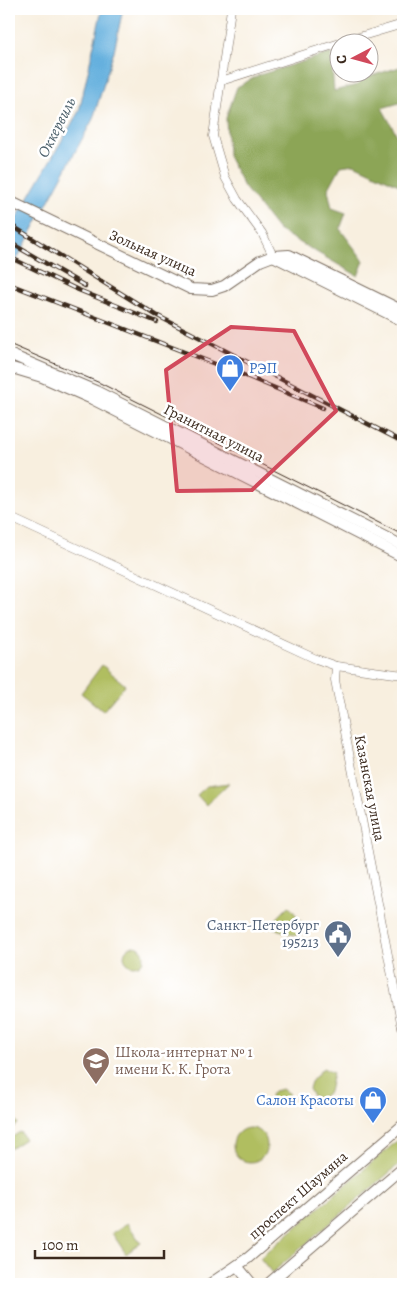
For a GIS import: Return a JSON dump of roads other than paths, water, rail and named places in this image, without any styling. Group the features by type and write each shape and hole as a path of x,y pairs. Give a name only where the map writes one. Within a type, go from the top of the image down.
{"street":[{"path":"231,9 213,136 218,159 237,199 262,233 273,256 403,321"},
{"path":"377,32 403,24"},
{"path":"221,81 330,46"},
{"name":"Зольная улица","path":"11,202 191,289 212,290 224,286 260,261 273,256"},
{"path":"273,256 289,255 403,311"},
{"name":"Гранитная улица","path":"9,354 96,391 403,546"},
{"name":"Гранитная улица","path":"9,367 42,377 92,399 403,557"},
{"path":"9,517 316,659 336,666 403,675"},
{"name":"Казанская улица","path":"336,666 335,680 403,1033"},
{"name":"проспект Шаумяна","path":"210,1284 237,1266 403,1125"},
{"path":"268,1284 403,1168"},
{"path":"237,1266 252,1284"}],"water":[{"path":"102,9 123,9 114,51 93,119 9,274 9,231 79,111"}],"tram line":[{"path":"9,344 100,383 403,535"}],"railway":[{"path":"9,224 156,315 403,442"},
{"path":"9,242 85,286"},
{"path":"9,257 76,289 157,322"},
{"path":"9,284 323,408"}],"place":[{"name":"РЭП","path":"230,392"},
{"name":"Санкт-Петербург 195213","path":"338,958"},
{"name":"Школа-интернат № 1 имени К. К. Грота","path":"96,1085"},
{"name":"Салон Красоты","path":"373,1124"}],"water label":[{"name":"Оккервиль","path":"56,127"}]}
